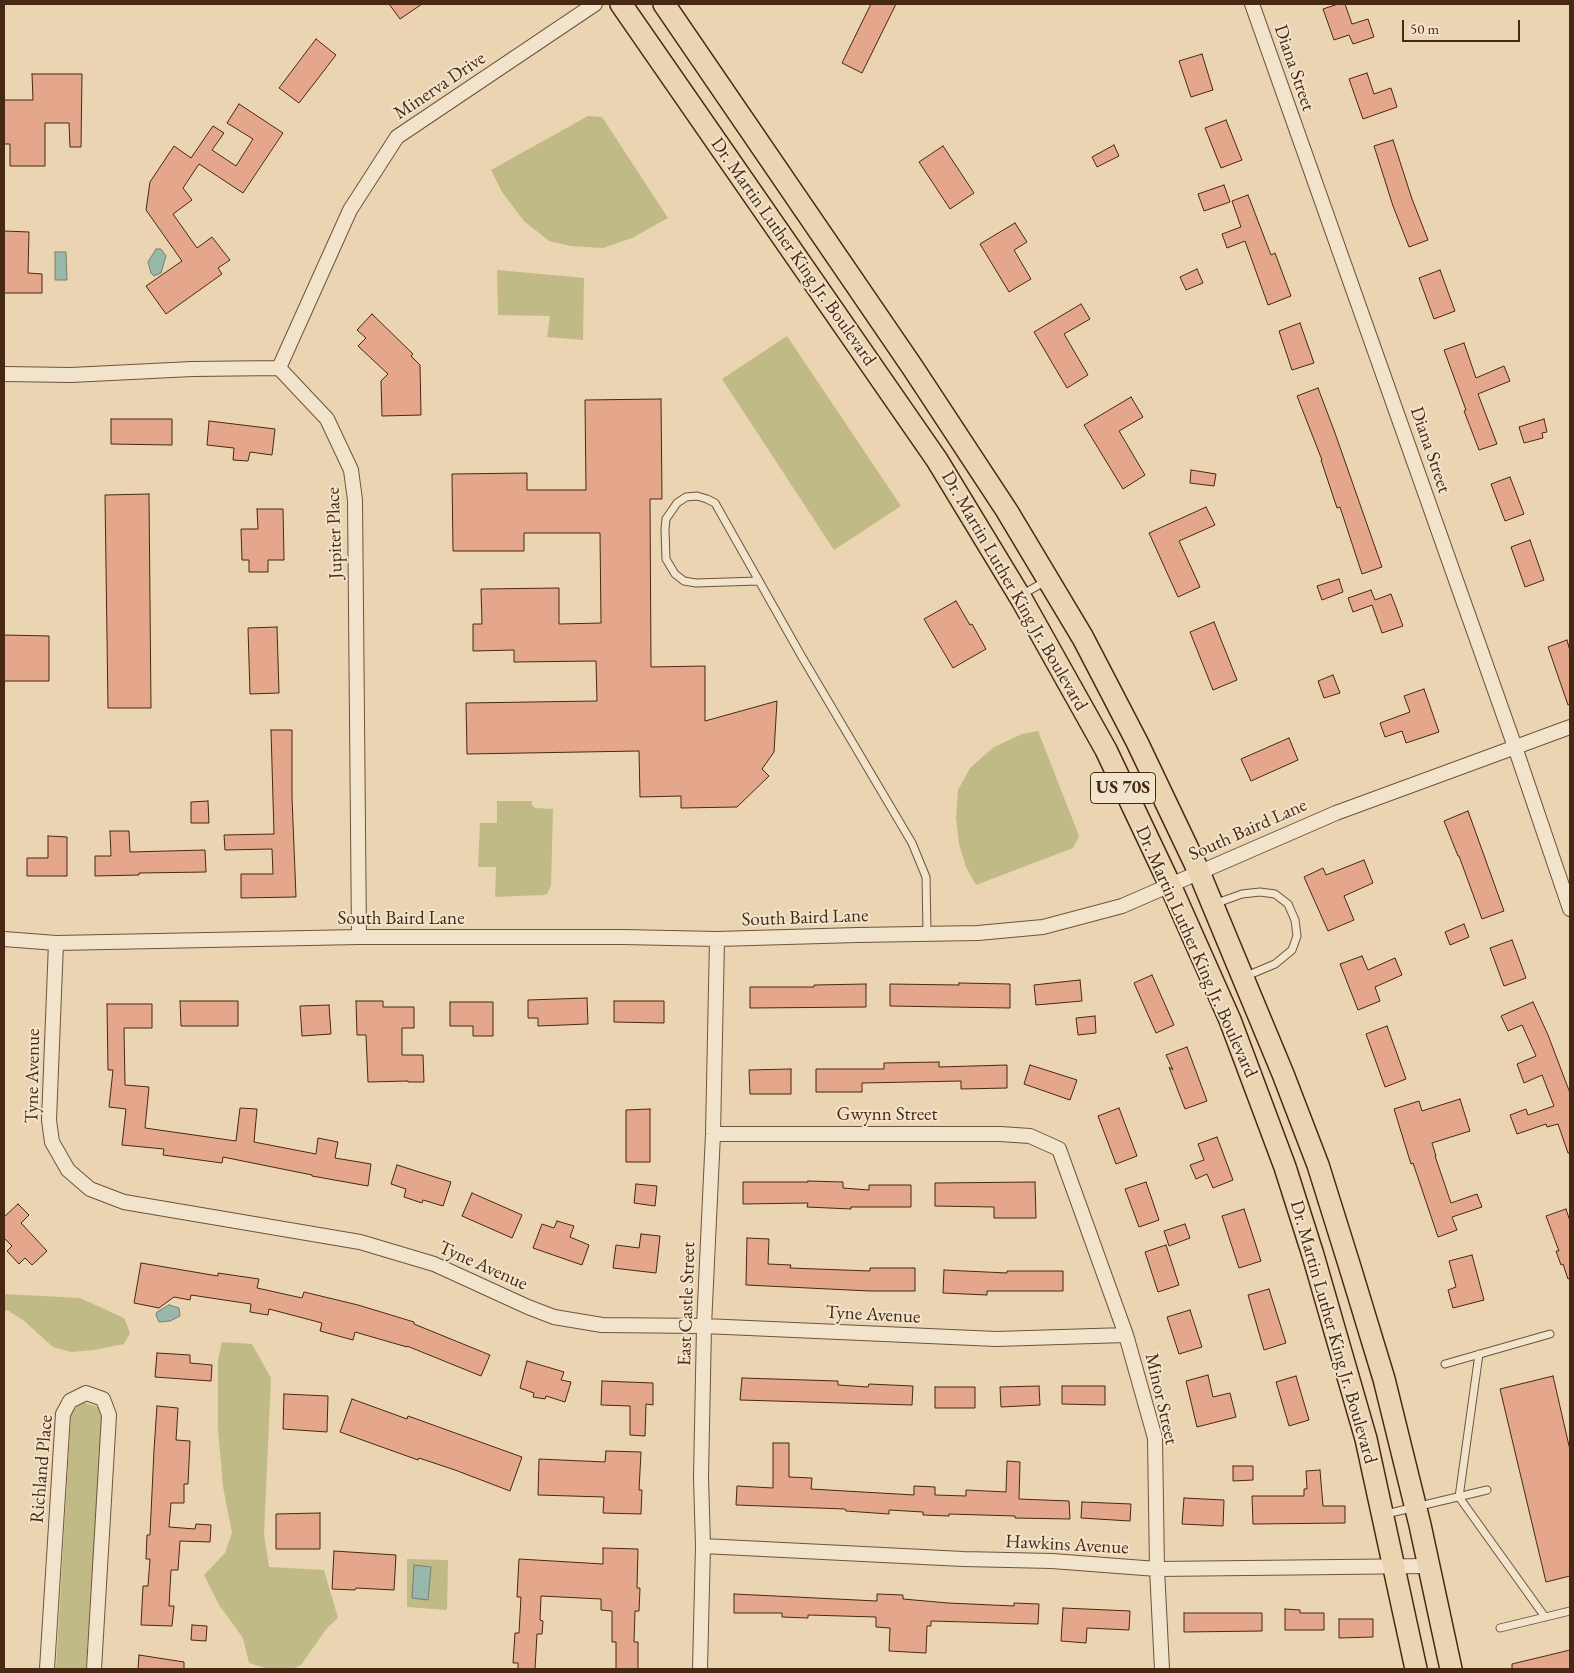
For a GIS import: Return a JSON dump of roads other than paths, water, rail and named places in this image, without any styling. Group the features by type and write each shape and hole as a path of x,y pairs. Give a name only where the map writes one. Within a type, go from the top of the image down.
{"main road":[{"name":"Dr. Martin Luther King Jr. Boulevard","path":"621,4 937,460 1020,596 1106,750 1170,885 1230,1020 1285,1167 1333,1322 1366,1439 1416,1669"},
{"name":"Dr. Martin Luther King Jr. Boulevard","path":"664,4 913,368 1007,511 1083,638 1137,742 1199,872 1244,977 1318,1165 1384,1379 1416,1508 1451,1669"}],"street":[{"name":"Minerva Drive","path":"279,368 350,210 397,138 594,4"},
{"name":"Diana Street","path":"1252,4 1515,747 1570,909"},
{"path":"4,374 71,375 187,369 279,368"},
{"name":"Jupiter Place","path":"279,368 327,419 351,470 355,500 359,937"},
{"name":"South Baird Lane","path":"4,939 56,943 359,937 718,939 978,933 1043,927 1122,906 1336,813 1570,727"},
{"name":"East Castle Street","path":"700,1669 703,1546 701,1477 704,1326 713,1134 718,939"},
{"name":"Tyne Avenue","path":"56,943 50,1127 52,1142 68,1170 90,1188 124,1202 360,1242 434,1264 554,1317 602,1325 704,1326 996,1339 1126,1335"},
{"name":"Gwynn Street","path":"713,1134 1000,1134 1030,1136 1059,1149"},
{"name":"Minor Street","path":"1059,1149 1126,1335 1155,1438 1157,1569 1162,1669"},
{"name":"Richland Place","path":"47,1669 63,1414 70,1401 86,1393 103,1399 109,1415 94,1669"},
{"name":"Hawkins Avenue","path":"703,1546 963,1559 1052,1561 1157,1569 1429,1566"}],"lane":[{"path":"758,581 696,583 684,581 675,574 666,559 665,529 666,519 677,503 686,497 697,496 715,503 758,581 912,843 926,876 927,933"},
{"path":"1020,596 1048,580"},
{"path":"1213,904 1242,894 1260,892 1276,894 1288,904 1295,920 1297,936 1292,950 1275,964 1244,977"},
{"path":"1445,1364 1550,1334"},
{"path":"1479,1354 1459,1497 1545,1617"},
{"path":"1383,1515 1488,1490"},
{"path":"1500,1628 1570,1611"}]}
